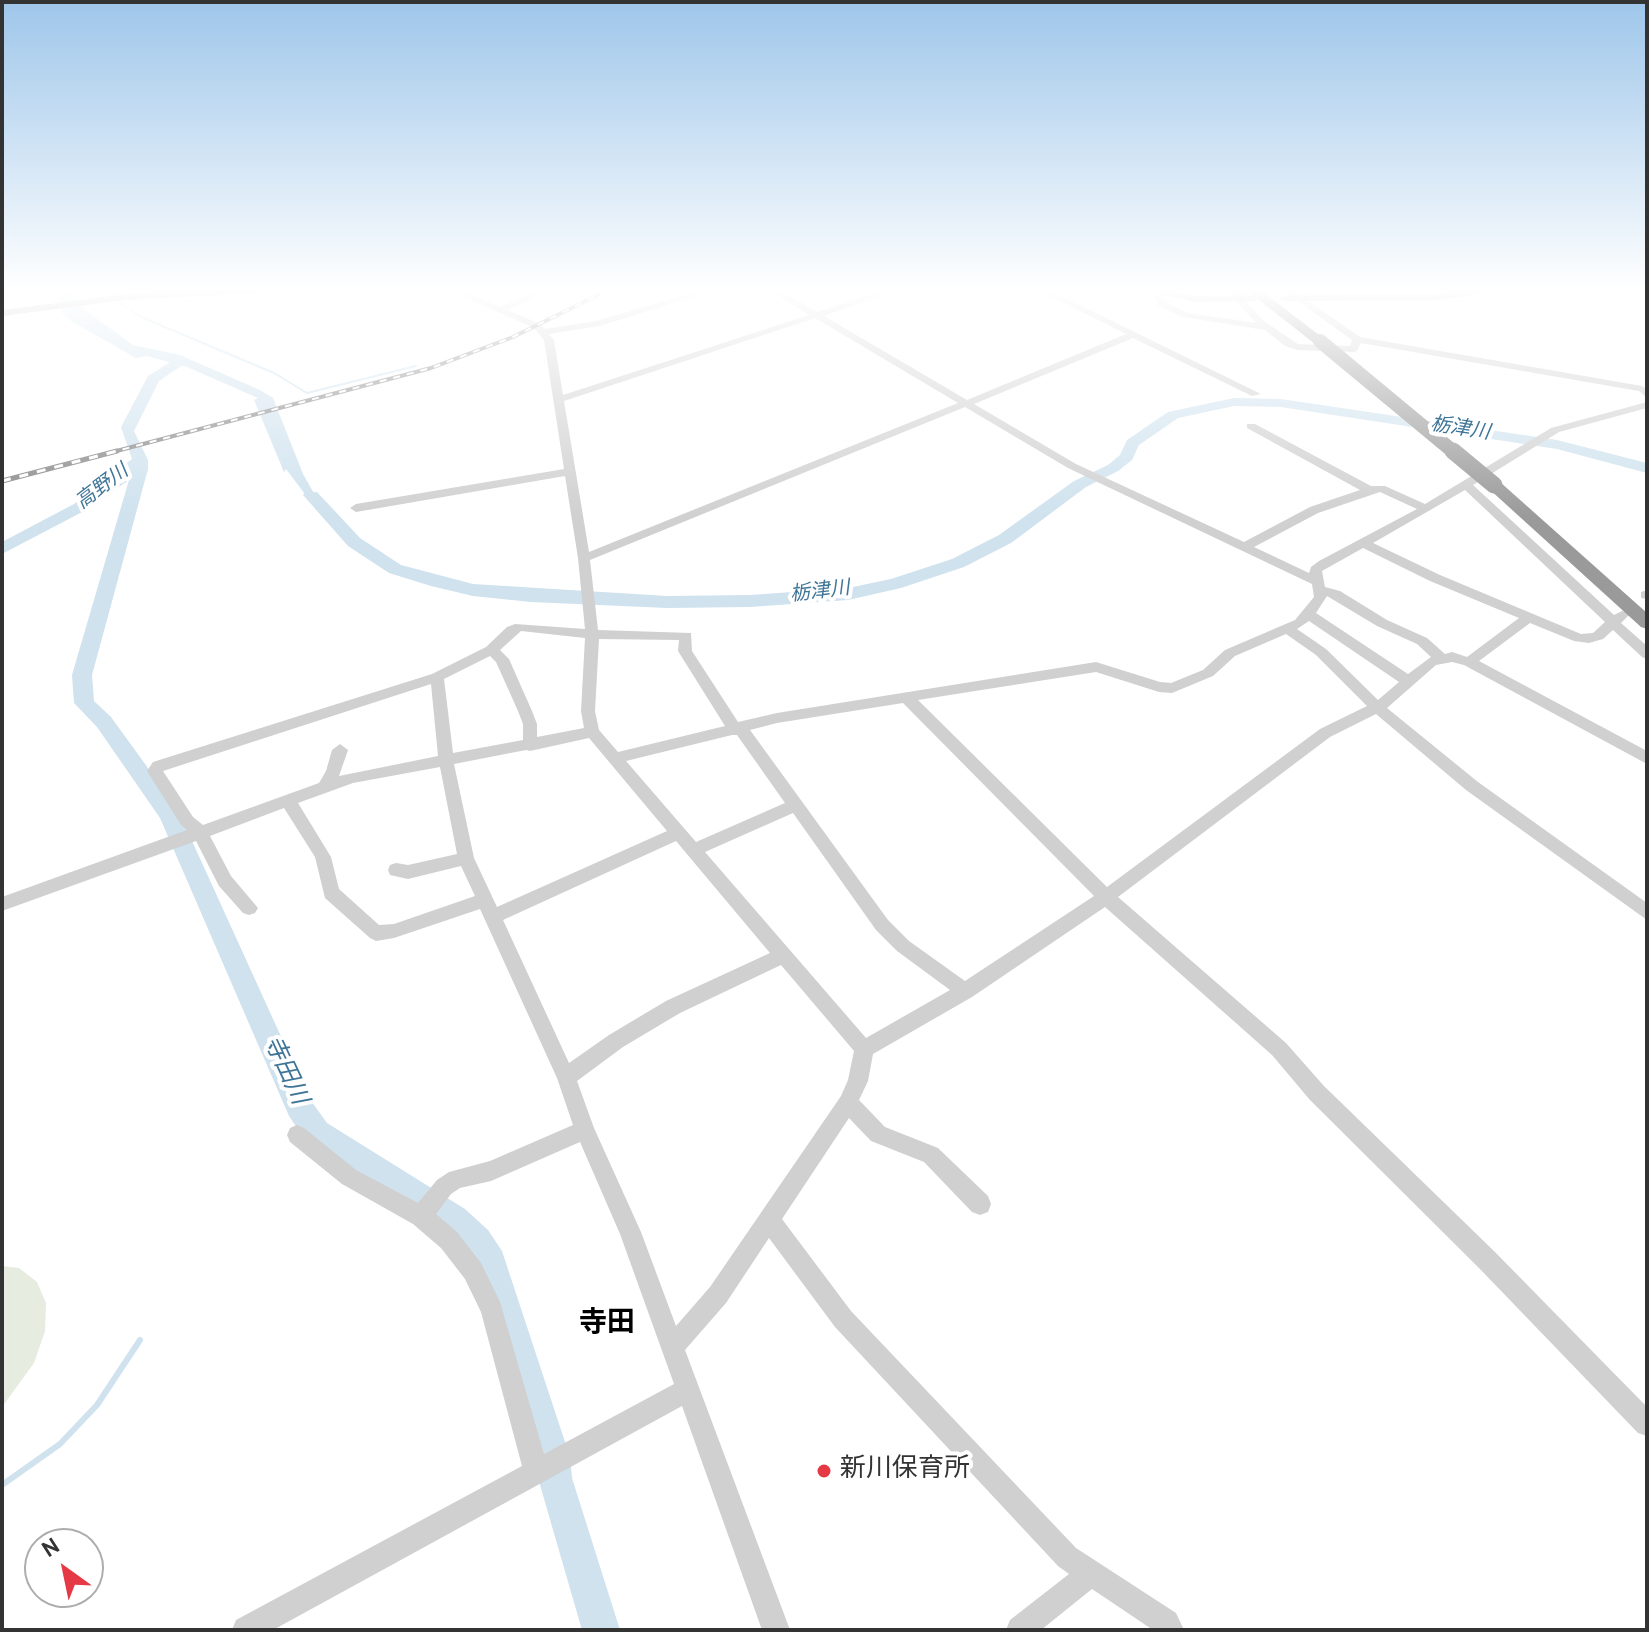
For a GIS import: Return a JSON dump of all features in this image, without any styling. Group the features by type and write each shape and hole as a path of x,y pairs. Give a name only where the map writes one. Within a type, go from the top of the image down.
{"highway":[{"path":"1356,365 1647,607"},
{"path":"1498,482 1647,623"}],"street":[{"path":"553,365 587,581 592,634 588,711 592,732 864,1049"},
{"path":"558,400 665,365"},
{"path":"901,365 1109,486 1335,594 1382,623 1422,641 1440,657 1469,662 1647,758"},
{"path":"584,558 1060,365"},
{"path":"1198,365 1256,394"},
{"path":"1506,365 1642,389 1647,395"},
{"path":"617,758 777,718 1096,667 1172,688 1208,673 1230,653 1289,630 1321,598 1315,570 1323,564 1365,544 1549,433 1647,405"},
{"path":"1251,426 1369,490"},
{"path":"356,508 568,472"},
{"path":"1466,485 1617,618 1647,654"},
{"path":"1242,548 1314,510 1369,490 1381,488 1425,509"},
{"path":"1365,544 1435,578 1589,639 1598,636 1617,618"},
{"path":"1308,614 1408,681"},
{"path":"1469,662 1530,616"},
{"path":"249,908 225,881 200,832 187,821 155,771 158,766 437,677 491,650 512,630 520,627 592,634 686,636 685,651 738,729 882,925 903,946 965,991"},
{"path":"1289,630 1321,652 1365,697 1380,706 1472,786 1647,913"},
{"path":"491,650 502,659 525,711 530,724 530,746"},
{"path":"674,1345 718,1295 848,1103 858,1081 864,1049 965,991 1106,897 1325,733 1380,706 1440,657"},
{"path":"437,677 446,760 466,858 566,1077 585,1130 630,1232 776,1630"},
{"path":"906,697 1106,897 1277,1047 1317,1093 1487,1260 1647,1424"},
{"path":"2,904 325,787 373,773 592,732"},
{"path":"325,787 340,750"},
{"path":"288,801 297,810 319,849 331,893 376,933 488,908 679,833"},
{"path":"693,850 796,805"},
{"path":"396,870 408,872 466,858"},
{"path":"566,1077 616,1041 673,1007 783,955"},
{"path":"848,1103 878,1134 931,1155 980,1204"},
{"path":"421,1216 444,1187 456,1179 491,1171 585,1130"},
{"path":"297,1135 349,1177 421,1216 449,1240 473,1271 492,1310 536,1472"},
{"path":"769,1220 843,1319 1067,1557 1166,1623 1170,1630"},
{"path":"246,1630 687,1390"},
{"path":"1020,1630 1091,1573"}],"shaded area":[{"path":"2,1266 19,1268 37,1282 46,1303 45,1331 34,1363 2,1407"}],"water":[{"path":"180,365 203,365 273,398 303,474 332,525 286,469 284,472 254,400 258,398"}],"waterway":[{"name":"高野川","path":"140,460 128,427 153,379 175,365"},
{"path":"255,365 307,393 416,366"},
{"name":"栃津川","path":"311,495 354,542 395,569 431,581 473,590 531,596 667,602 750,601 848,594 895,584 958,563 1005,539 1080,484 1113,468 1127,457 1132,443 1173,415 1234,402 1281,403 1557,445 1647,468"},
{"name":"高野川","path":"2,549 80,507 124,476 140,460"},
{"name":"寺田川","path":"140,460 82,675 84,703 104,722 169,814 299,1107 317,1133 455,1219 477,1241 491,1262 553,1457 555,1478 601,1630"},
{"path":"2,1485 60,1444 97,1405 140,1340"}],"railway":[{"path":"109,453 439,365"},
{"path":"2,481 117,451"}],"place":[{"name":"新川保育所","path":"824,1471"}],"district":[{"name":"寺田","path":"607,1325"}]}
